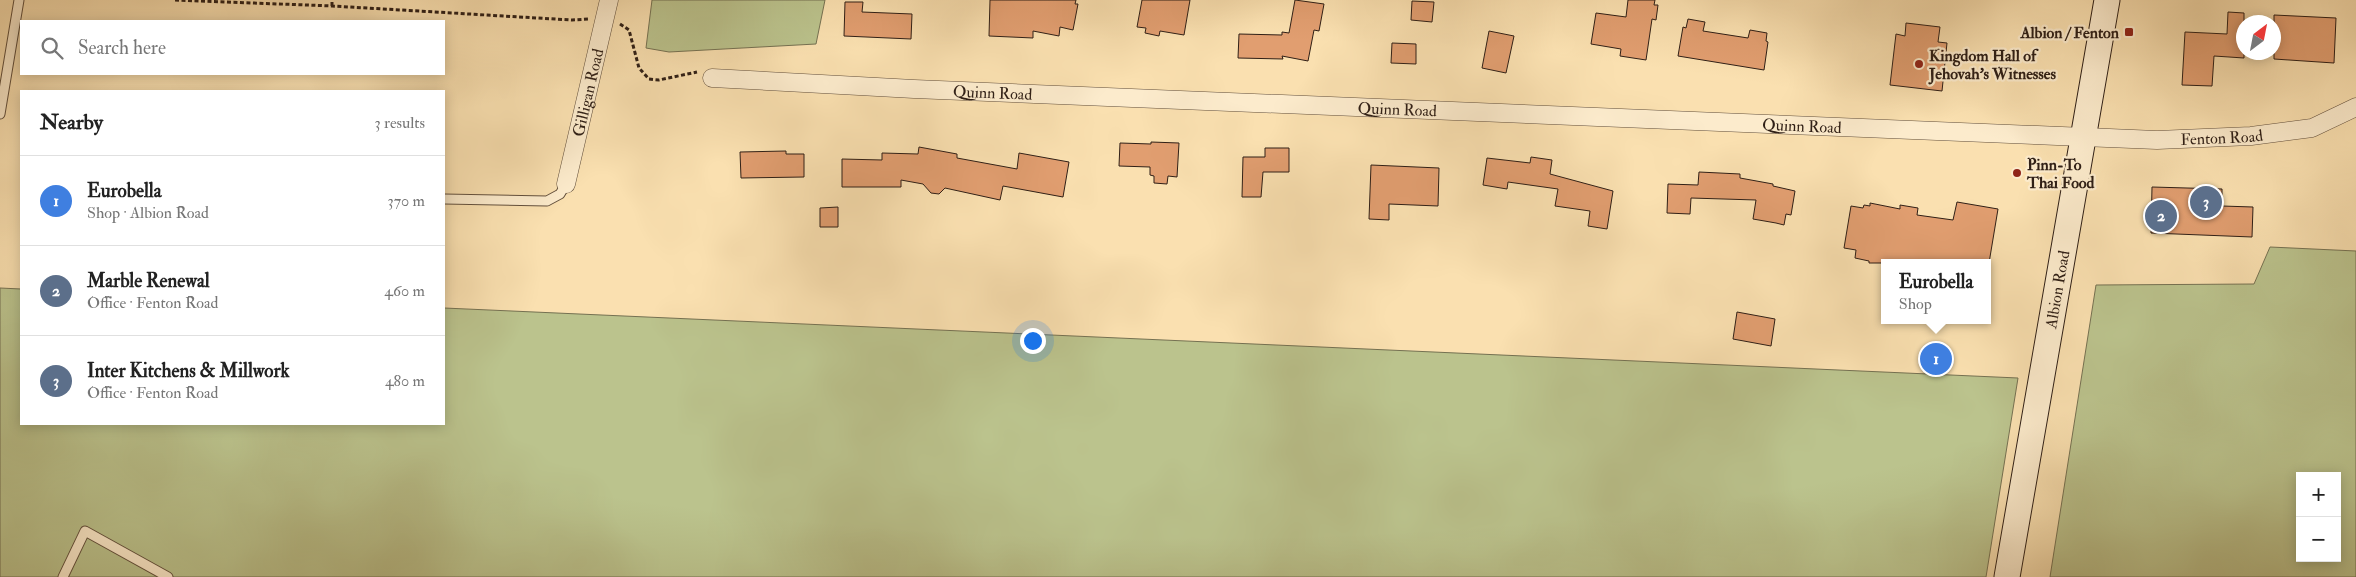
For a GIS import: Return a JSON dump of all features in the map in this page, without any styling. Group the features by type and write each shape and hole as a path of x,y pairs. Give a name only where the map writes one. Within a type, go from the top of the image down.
{"main road":[{"name":"Albion Road","path":"2007,577 2107,0"}],"street":[{"name":"Gilligan Road","path":"566,184 609,0"},
{"name":"Quinn Road","path":"712,78 914,89 2083,137"},
{"name":"Fenton Road","path":"2083,137 2157,140 2251,136 2312,128 2356,107"}],"lane":[{"path":"0,114 20,0"},
{"path":"445,199 547,200 560,194 566,184"},
{"path":"62,577 85,531 168,577"}],"path":[{"path":"175,0 332,6 572,20 587,19"},
{"path":"332,0 332,6"},
{"path":"614,23 624,25 630,30 639,68 649,79 659,80 694,71 712,78"}],"green space":[{"path":"652,0 825,0 816,44 669,52 646,48"},
{"path":"2270,247 2356,251 2356,577 2050,577 2096,285 2254,284"},
{"path":"0,288 20,289 20,425 445,425 445,308 2018,378 1986,577 0,577"}],"building":[{"path":"990,0 1076,0 1075,4 1078,4 1073,30 1060,27 1059,36 1033,31 1033,38 989,36"},
{"path":"1142,0 1190,0 1184,35 1160,31 1159,36 1145,33 1146,28 1137,27"},
{"path":"1295,0 1324,4 1319,31 1314,30 1308,61 1282,56 1283,59 1238,58 1239,34 1282,35 1282,32 1289,33"},
{"path":"1628,0 1655,0 1654,5 1658,5 1656,20 1652,19 1646,60 1620,56 1621,49 1591,44 1596,13 1626,17"},
{"path":"1412,1 1434,2 1432,22 1411,20"},
{"path":"845,2 863,2 862,12 912,14 911,39 844,36"},
{"path":"2228,12 2244,13 2244,15 2236,15 2236,57 2214,56 2212,86 2182,85 2185,32 2227,34"},
{"path":"2281,15 2336,18 2334,63 2281,59"},
{"path":"1688,19 1705,22 1703,31 1748,38 1750,30 1767,33 1766,41 1768,42 1764,70 1678,56 1683,27 1686,28"},
{"name":"Kingdom Hall of Jehovah's Witnesses","path":"1906,23 1940,27 1938,42 1947,43 1942,91 1890,85 1896,34 1905,36"},
{"path":"1489,31 1514,36 1506,73 1482,68"},
{"path":"1392,43 1416,44 1416,64 1391,63"},
{"path":"1151,142 1179,143 1177,177 1168,176 1167,184 1154,183 1154,176 1150,175 1150,167 1119,166 1120,143 1151,144"},
{"path":"919,147 957,154 957,158 1017,169 1019,153 1069,162 1063,197 1003,186 1000,200 945,188 939,194 931,193 923,184 901,180 901,187 842,187 842,159 882,160 882,153 918,154"},
{"path":"1265,148 1289,148 1289,172 1263,172 1261,197 1242,197 1243,157 1265,157"},
{"path":"786,151 786,154 804,154 804,177 741,178 740,152"},
{"path":"1531,157 1552,160 1550,174 1613,191 1607,229 1588,226 1590,211 1555,206 1558,189 1508,182 1507,189 1483,185 1487,158 1530,163"},
{"path":"1371,165 1439,168 1438,206 1389,204 1389,220 1369,219"},
{"path":"1699,172 1740,174 1740,178 1773,184 1773,186 1795,191 1791,215 1786,214 1784,225 1753,219 1756,200 1691,198 1690,214 1667,213 1668,184 1698,185"},
{"path":"2152,187 2222,189 2222,206 2253,207 2252,237 2151,233"},
{"path":"1957,202 1998,209 1990,259 1881,259 1881,263 1869,263 1869,261 1855,258 1856,250 1844,248 1851,206 1863,208 1864,205 1870,206 1870,203 1900,209 1900,205 1918,208 1917,215 1953,220"},
{"path":"838,207 838,227 820,227 820,208"},
{"path":"1737,312 1775,319 1771,346 1733,339"},
{"path":"1926,348 1950,351 1946,371 1923,368"}],"place":[{"name":"Albion / Fenton","path":"2129,32"},
{"name":"Kingdom Hall of Jehovah's Witnesses","path":"1919,64"},
{"name":"Pinn-To Thai Food","path":"2017,173"},
{"name":"Inter Kitchens & Millwork","path":"2206,202"},
{"name":"Marble Renewal","path":"2161,216"},
{"name":"Eurobella","path":"1936,359"}]}
